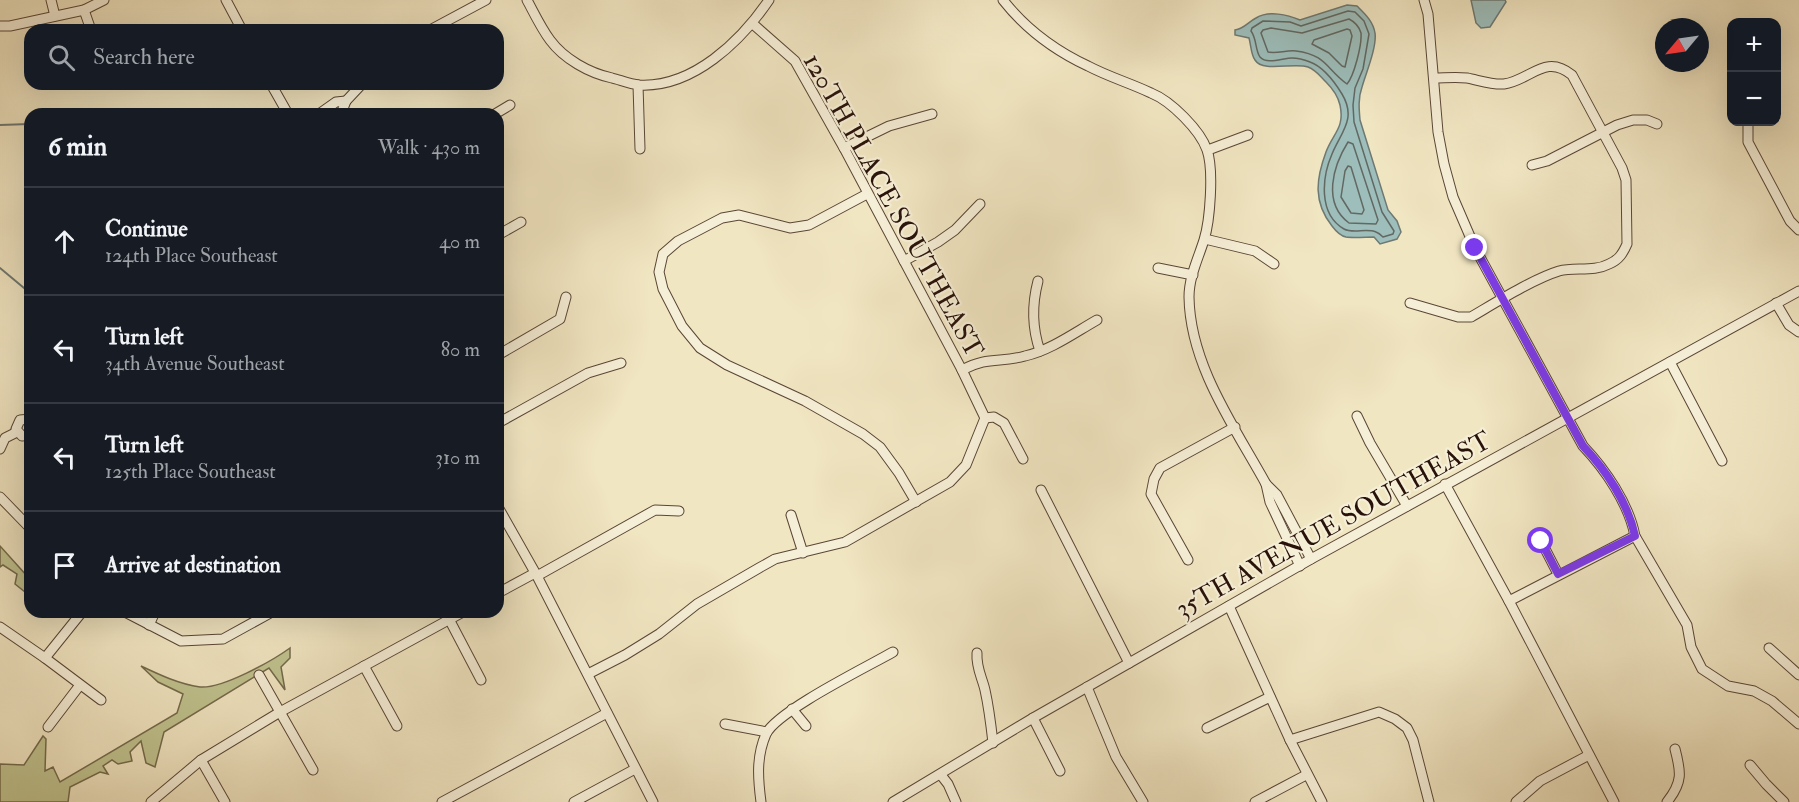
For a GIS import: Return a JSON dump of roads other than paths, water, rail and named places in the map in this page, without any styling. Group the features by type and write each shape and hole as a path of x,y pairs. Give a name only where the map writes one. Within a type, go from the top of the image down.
{"street":[{"path":"51,0 55,16"},
{"path":"0,26 10,26 84,10 104,0"},
{"path":"226,0 239,24"},
{"path":"441,24 486,0"},
{"path":"527,0 550,41 574,62 596,75 638,85 664,82 693,72 727,50 753,24 769,0"},
{"path":"1003,0 1032,31 1086,65 1153,93 1176,110 1194,128 1208,150 1211,197 1205,239 1189,295 1192,334 1203,368 1234,427 1266,484 1277,495 1311,559"},
{"path":"1424,0 1428,14 1438,132 1444,164 1453,197 1475,248 1583,446 1601,465 1632,522 1635,536 1687,625 1691,647 1702,669 1728,686 1754,691 1772,701 1799,724"},
{"path":"84,10 89,24"},
{"name":"120TH PLACE SOUTHEAST","path":"753,24 795,61 844,148 962,370 985,418"},
{"path":"1410,303 1458,317 1471,317 1560,271 1600,268 1612,263 1623,253 1627,244 1626,180 1622,168 1572,75 1564,69 1544,66 1516,81 1501,84 1464,78 1434,78"},
{"path":"638,85 640,149"},
{"path":"274,90 285,108"},
{"path":"343,108 346,101 356,90"},
{"path":"328,108 336,102 346,101"},
{"path":"504,109 510,105"},
{"path":"844,148 889,126 932,114"},
{"path":"1532,165 1547,161 1617,125 1633,120 1647,120 1657,124"},
{"path":"1748,126 1748,142 1790,221 1799,230"},
{"path":"1208,150 1248,135"},
{"path":"867,194 809,225 790,228 739,215 722,218 678,241 663,254 659,272 663,289 682,326 700,348 727,365 804,401 863,434 880,447 916,502"},
{"path":"904,261 955,230 980,204"},
{"path":"504,232 521,222"},
{"path":"1205,239 1255,251 1275,264"},
{"path":"1158,268 1193,275"},
{"path":"1038,281 1033,311 1036,339 1040,351"},
{"name":"35TH AVENUE SOUTHEAST","path":"893,802 1033,718 1311,559 1799,291"},
{"path":"504,352 560,319 566,297"},
{"path":"1776,303 1788,325 1799,332"},
{"path":"962,370 976,362 989,359 1015,359 1040,351 1097,320"},
{"path":"1670,362 1722,461"},
{"path":"504,420 588,373 621,363"},
{"path":"1357,416 1407,506"},
{"path":"588,674 659,634 697,604 727,585 775,560 845,542 951,482 966,465 985,418 994,417 1004,423 1023,459"},
{"path":"24,418 16,426 17,432 24,436"},
{"path":"1188,560 1151,494 1154,479 1160,468 1234,427"},
{"path":"0,449 5,438 17,432"},
{"path":"1266,484 1270,502 1300,566"},
{"path":"1445,484 1614,802"},
{"path":"1041,490 1129,663"},
{"path":"0,497 24,522"},
{"path":"504,590 655,510 679,511"},
{"path":"791,515 803,553"},
{"path":"504,521 536,575 653,802"},
{"path":"1509,601 1635,536"},
{"path":"1541,541 1558,574"},
{"path":"1229,606 1306,775 1322,802"},
{"path":"45,658 77,618"},
{"path":"137,618 182,641 223,639 261,618"},
{"path":"149,624 152,618"},
{"path":"151,802 201,760 280,712 449,619 481,680"},
{"path":"0,627 101,700"},
{"path":"1769,648 1799,675"},
{"path":"761,802 757,767 766,732 792,709 893,652"},
{"path":"977,653 976,666 984,683 993,743"},
{"path":"364,666 396,726"},
{"path":"259,675 313,770"},
{"path":"48,727 80,685"},
{"path":"1087,687 1116,757 1143,802"},
{"path":"1207,728 1270,697"},
{"path":"792,709 806,726"},
{"path":"1290,740 1379,712 1395,719 1407,728 1413,740 1429,802"},
{"path":"442,802 607,713"},
{"path":"1033,718 1060,771"},
{"path":"724,724 766,732"},
{"path":"1667,802 1678,786 1680,768 1675,749"},
{"path":"1516,802 1540,781 1589,755"},
{"path":"201,760 225,802"},
{"path":"1750,765 1784,802"},
{"path":"574,802 635,769"},
{"path":"941,775 956,802"},
{"path":"1255,802 1306,775"}],"water":[{"path":"1471,0 1505,0 1506,2 1490,27 1481,28 1476,23"},
{"path":"1347,5 1357,6 1366,15 1375,33 1373,53 1360,95 1360,120 1388,210 1397,221 1401,232 1397,239 1380,244 1374,237 1346,237 1336,231 1326,217 1319,199 1320,172 1341,119 1339,102 1333,90 1318,73 1308,67 1272,67 1259,64 1253,55 1249,38 1235,35 1235,30 1267,14 1290,16 1300,20"}],"waterway":[{"path":"0,125 24,124"},
{"path":"0,268 24,288"}]}
